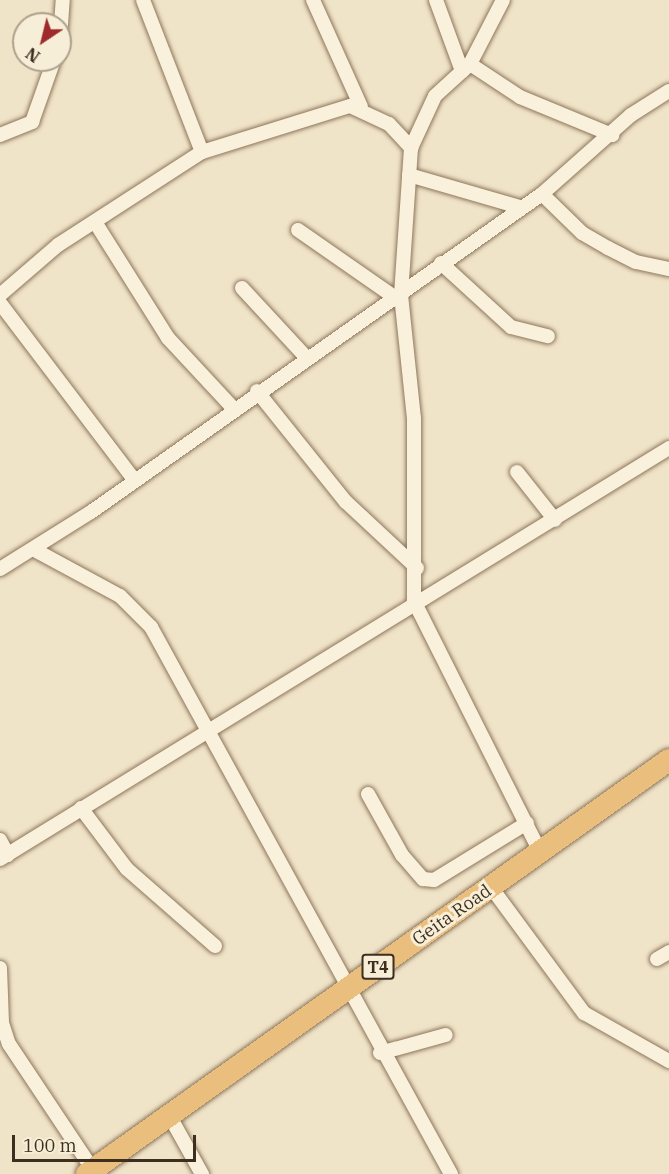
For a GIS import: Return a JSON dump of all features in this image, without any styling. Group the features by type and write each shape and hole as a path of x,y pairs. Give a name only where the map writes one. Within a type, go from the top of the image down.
{"highway":[{"name":"Geita Road","path":"90,1172 667,765"}],"street":[{"path":"143,0 202,152"},
{"path":"313,0 361,107 389,124 411,148"},
{"path":"436,0 466,67 520,97 612,135"},
{"path":"503,0 466,67 435,96 411,148 398,297 414,418 417,568 414,601 541,854"},
{"path":"0,135 32,122 50,72"},
{"path":"0,569 135,481 257,391 398,297 441,263 542,194 669,91"},
{"path":"0,295 58,245 202,152 300,119 361,107"},
{"path":"409,175 520,207"},
{"path":"542,194 599,243 636,262 669,269"},
{"path":"95,222 168,338 234,409"},
{"path":"298,230 398,297"},
{"path":"441,263 510,327 548,336"},
{"path":"242,288 306,357"},
{"path":"0,303 135,481"},
{"path":"257,391 346,502 417,568"},
{"path":"0,840 4,857 414,601 555,520 669,448"},
{"path":"517,472 555,520"},
{"path":"33,549 138,610 351,987 380,1053 451,1174"},
{"path":"368,794 402,855 423,879 434,880 527,823"},
{"path":"81,808 127,869 215,945"},
{"path":"491,887 584,1013 669,1061"},
{"path":"657,960 669,952"},
{"path":"0,968 1,1024 21,1065 90,1172"},
{"path":"380,1053 446,1035"},
{"path":"169,1115 202,1174"}]}
